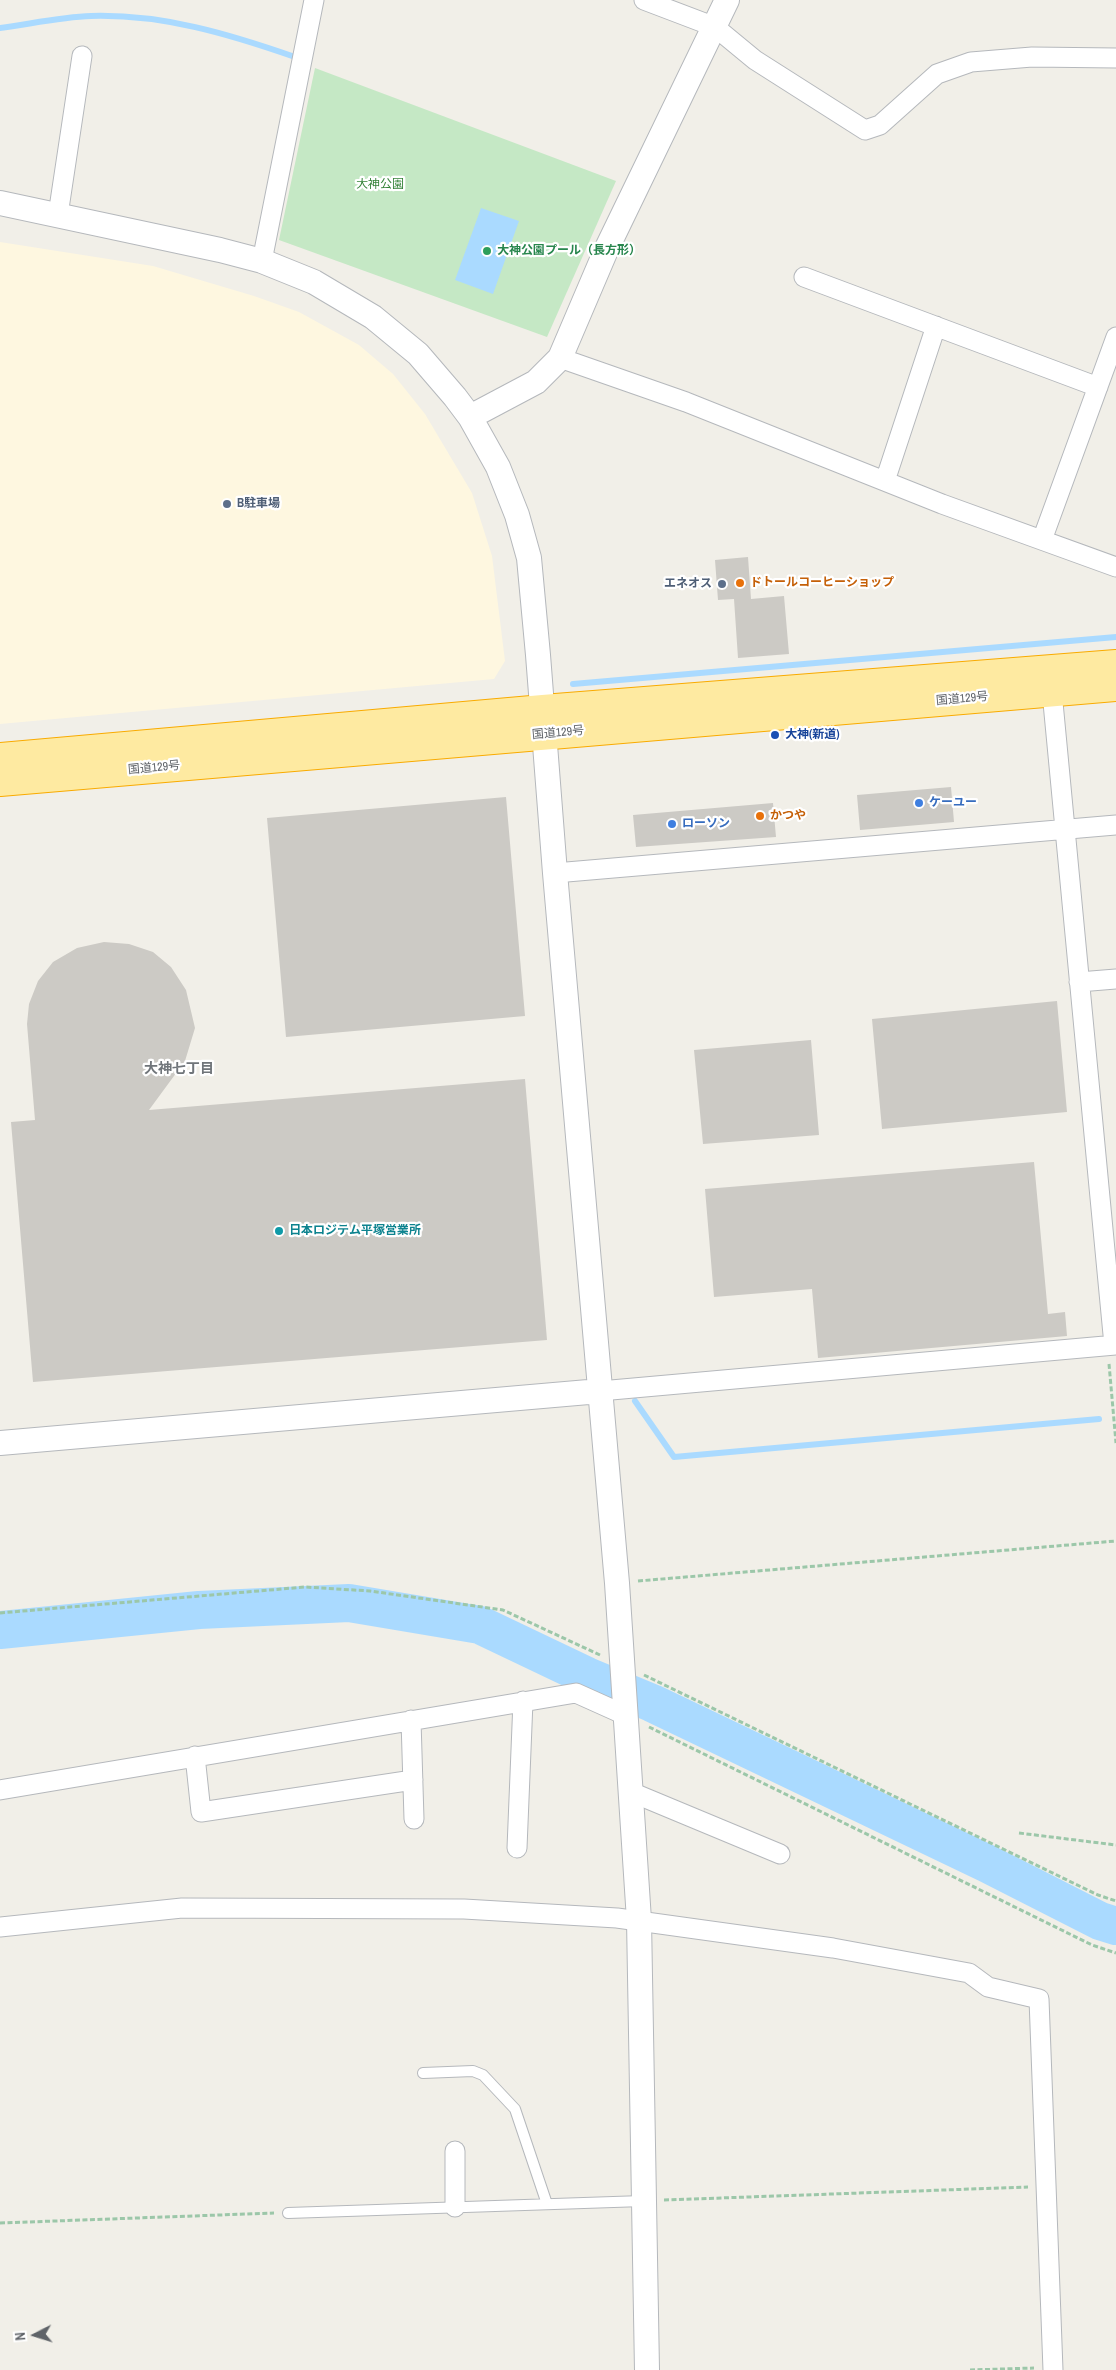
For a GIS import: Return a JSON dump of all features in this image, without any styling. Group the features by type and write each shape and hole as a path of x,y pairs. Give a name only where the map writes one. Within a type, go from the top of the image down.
{"highway":[{"name":"国道129号","path":"0,782 543,722 1116,664"},
{"name":"国道129号","path":"0,757 1116,687"}],"street":[{"path":"262,261 314,0"},
{"path":"644,0 715,27 755,60 865,130 880,125 937,74 971,62 1032,57 1116,58"},
{"path":"470,417 536,382 560,358 607,248 727,0"},
{"path":"58,215 82,108 82,56"},
{"path":"0,203 220,250 262,261 314,282 374,317 418,354 470,417 498,468 517,515 529,558 617,1583 639,1920 643,2201 648,2370"},
{"path":"804,277 936,326 1105,383"},
{"path":"885,481 936,326"},
{"path":"1042,540 1105,383 1116,337"},
{"path":"560,358 686,402 885,481 1116,567"},
{"path":"0,1443 1112,1345 1052,692"},
{"path":"555,873 1116,825"},
{"path":"1079,982 1116,979"},
{"path":"0,1790 576,1693 625,1713"},
{"path":"517,1848 523,1701"},
{"path":"411,1720 414,1818"},
{"path":"195,1756 201,1812 413,1780"},
{"path":"631,1792 780,1854"},
{"path":"0,1927 182,1908 464,1909 639,1920 833,1948 968,1973 988,1987 1039,1999 1053,2369"},
{"path":"455,2151 455,2207"}],"lane":[{"path":"423,2073 473,2071 483,2075 515,2109 547,2204"},
{"path":"288,2213 643,2201"}],"path":[{"path":"1112,1345 1116,1443"},
{"path":"617,1583 1116,1541"},
{"path":"625,1713 1092,1945 1116,1953"},
{"path":"1019,1833 1116,1845"},
{"path":"643,2201 1046,2187"},
{"path":"0,2223 288,2213"},
{"path":"970,2370 1053,2369"}],"shaded area":[{"name":"B駐車場","path":"0,242 153,266 254,296 299,312 359,345 393,374 425,414 472,493 492,556 505,661 494,679 0,724"}],"green space":[{"name":"大神公園","path":"315,68 616,181 547,337 279,240"}],"water":[{"name":"大神公園プール（長方形）","path":"481,208 519,221 493,294 455,280"}],"building":[{"path":"748,557 751,599 784,596 789,654 738,658 734,599 718,600 715,560"},
{"path":"951,787 954,822 860,830 857,795"},
{"path":"506,797 525,1016 286,1037 267,818"},
{"path":"773,803 776,837 636,847 633,815"},
{"name":"日本ロジテム平塚営業所","path":"104,942 129,944 153,952 171,967 186,990 195,1028 185,1061 149,1110 525,1079 547,1340 33,1382 11,1122 35,1120 27,1024 29,1004 38,981 53,962 77,948"},
{"path":"1057,1001 1067,1112 882,1129 872,1019"},
{"path":"811,1040 819,1135 703,1144 694,1050"},
{"path":"1034,1162 1048,1314 1065,1312 1067,1336 818,1358 812,1289 714,1297 705,1189"}],"waterway":[{"path":"0,28 91,16 144,18 220,33 295,57"},
{"path":"573,684 1116,637"},
{"path":"635,1401 674,1457 1099,1419"},
{"path":"0,1630 199,1610 349,1603 480,1625 587,1676 652,1703 986,1863 1100,1921 1116,1926"}],"place":[{"name":"大神公園プール（長方形）","path":"487,251"},
{"name":"B駐車場","path":"227,504"},
{"name":"ドトールコーヒーショップ","path":"740,583"},
{"name":"エネオス","path":"722,584"},
{"name":"大神(新道)","path":"775,735"},
{"name":"ケーユー","path":"919,803"},
{"name":"かつや","path":"760,816"},
{"name":"ローソン","path":"672,824"},
{"name":"日本ロジテム平塚営業所","path":"279,1231"}],"district":[{"name":"大神七丁目","path":"179,1069"}]}
